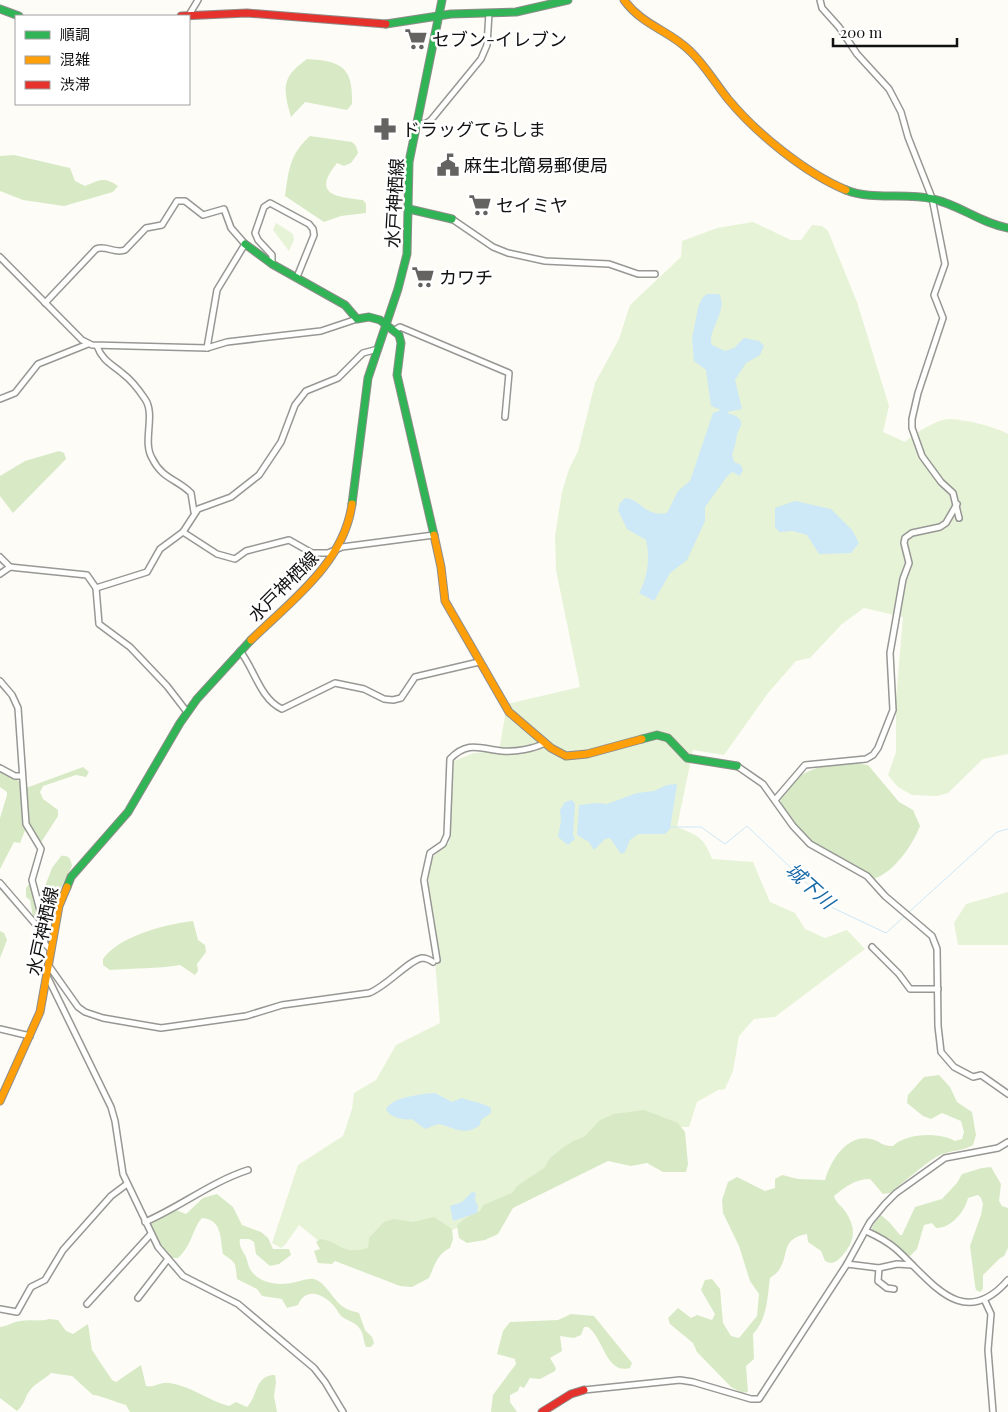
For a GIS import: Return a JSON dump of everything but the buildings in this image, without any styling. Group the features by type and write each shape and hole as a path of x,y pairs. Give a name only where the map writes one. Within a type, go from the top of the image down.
{"main road":[{"name":"水戸神栖線","path":"0,1101 40,1012 59,906 71,877 128,812 186,712 240,651 320,573 337,550 350,517 365,393 407,254 408,171 442,0"},
{"path":"190,16 247,12 383,24 439,16 516,12 568,0"},
{"path":"624,0 640,20 684,45 700,61 724,96 740,113 816,175 848,190 866,194 932,198 951,205 970,217 992,226 1008,228"},
{"path":"0,9 16,15"},
{"path":"409,209 452,219"},
{"path":"246,244 272,264 345,304 354,313 356,319 372,317 387,324 401,340 397,374 434,535 447,606 509,712 561,754 572,756 662,735 687,758 737,766"},
{"path":"542,1412 571,1394 584,1390"}],"street":[{"path":"186,15 198,0"},
{"path":"820,0 822,8 839,27 857,54 889,90 901,112 908,136 932,198 945,264 934,295 943,318 918,393 912,419 912,428 922,456 941,482 953,493 959,518"},
{"path":"417,123 425,124 430,120 481,59 486,45 489,13"},
{"path":"45,303 96,249 102,247 120,252 125,250 146,228 162,225 175,203 181,200 190,204 200,215 224,208 231,228 246,244 217,290 207,348"},
{"path":"272,264 274,260 272,255 258,240 254,230 264,206 270,203 309,224 313,229 314,235 296,277"},
{"path":"452,219 493,247 508,253 545,261 610,264 638,274 655,274"},
{"path":"0,257 82,340 97,346 207,348 227,342 321,331 356,319"},
{"path":"394,330 400,327 509,373 505,417"},
{"path":"0,399 14,393 38,364 89,344"},
{"path":"97,346 105,361 125,375 146,400 149,408 148,448 151,456 162,474 191,493 194,512"},
{"path":"96,588 143,574 150,569 164,544 183,532 194,512 206,505 231,498 259,475 281,442 295,405 306,391 338,378 363,353 378,349"},
{"path":"775,800 805,765 866,759 873,755 878,748 893,710 890,653 903,579 909,563 904,543 905,538 912,533 940,527 946,523 957,504"},
{"path":"183,532 217,554 235,559 246,551 289,540 312,553 328,554 337,550 434,535"},
{"path":"0,557 10,566 87,576 96,588 99,624 130,647 167,686 186,712"},
{"path":"0,574 10,566"},
{"path":"240,651 265,693 276,706 282,709 335,683 364,690 384,699 393,700 400,698 415,677 479,662"},
{"path":"0,681 12,695 18,708 24,770 22,776 26,824 41,849 32,880 42,918 45,944 51,950"},
{"path":"49,965 74,1002 85,1012 160,1028 246,1016 291,1004 369,993 381,988 415,961 422,958 435,961 424,880 430,853 443,844 447,835 450,759 455,754 475,746 510,751 537,748 545,743"},
{"path":"737,766 758,779 793,826 810,844 826,855 867,876 884,896 927,930 936,943 939,1045 944,1058 954,1067 973,1076 981,1075 990,1080 1008,1094"},
{"path":"0,768 15,776 22,776"},
{"path":"0,883 43,933"},
{"path":"872,947 900,974 910,989 938,989"},
{"path":"47,976 113,1113 127,1184 150,1235 168,1259 191,1282 228,1298 246,1310 314,1368 344,1412"},
{"path":"0,1029 30,1036"},
{"path":"584,1390 680,1380 700,1384 751,1400 759,1399 847,1264 877,1213 896,1193 939,1161 952,1156 998,1148 1008,1142"},
{"path":"145,1222 171,1210 225,1178 248,1170"},
{"path":"0,1309 17,1312 32,1287 45,1280 62,1250 111,1196 127,1184"},
{"path":"866,1231 888,1242 931,1285 962,1302 984,1299 994,1294 1008,1280"},
{"path":"87,1304 150,1235"},
{"path":"138,1298 168,1259"},
{"path":"847,1264 879,1268 897,1264 912,1265"},
{"path":"879,1268 878,1281 887,1288 894,1289"},
{"path":"984,1299 992,1314 988,1350 992,1412"}],"green space":[{"path":"307,59 329,62 337,65 348,74 352,92 352,104 347,110 305,102 291,117 286,98 286,84 292,72"},
{"path":"310,136 352,142 356,146 358,153 351,163 344,166 337,163 326,182 327,188 336,195 363,200 366,204 366,213 341,216 324,222 285,196 291,163 298,150"},
{"path":"14,155 70,168 75,181 85,186 105,180 118,186 113,192 64,206 23,200 0,191 0,156"},
{"path":"753,222 791,240 801,240 812,225 822,226 828,231 857,302 889,406 883,432 905,442 926,427 939,421 950,419 980,424 1008,434 1008,754 983,759 948,793 937,796 912,795 898,787 888,775 896,752 896,699 903,617 864,608 842,624 810,658 796,661 768,693 724,755 693,750 677,827 690,832 703,841 712,859 753,862 770,902 795,913 805,929 825,938 847,930 865,949 775,1017 754,1019 739,1036 733,1071 725,1089 718,1090 697,1102 689,1127 643,1126 474,1220 435,1238 364,1260 329,1249 299,1225 281,1248 272,1243 298,1165 343,1136 352,1109 354,1093 376,1080 396,1045 440,1023 427,862 449,843 454,761 474,753 499,751 507,704 580,687 556,570 555,536 562,492 569,469 578,451 595,383 619,339 630,305 681,257 682,241 717,228"},
{"path":"276,223 293,234 294,240 289,251 273,230"},
{"path":"59,451 64,453 66,459 13,513 0,496 0,476 25,461"},
{"path":"847,762 868,765 899,802 913,810 920,826 912,842 896,864 874,879 848,861 808,839 787,816 780,799 792,782 800,776 817,768"},
{"path":"83,767 89,772 86,777 76,775 43,786 40,792 43,799 58,810 58,816 40,844 26,819 29,809 26,788"},
{"path":"0,771 19,781 26,828 20,843 14,842 0,869 0,818 7,792 0,787"},
{"path":"61,856 69,858 72,866 54,901 46,938 45,917 38,911 36,917 33,917 30,900 26,897 26,888 30,883 36,901 39,902 52,868"},
{"path":"1008,892 1008,945 958,945 954,923 966,904"},
{"path":"193,921 198,940 205,945 206,952 197,964 198,971 195,975 180,965 110,970 103,965 103,959 110,951 131,938 157,928"},
{"path":"0,931 4,933 7,940 0,958"},
{"path":"939,1075 950,1087 957,1102 972,1112 976,1135 973,1145 944,1153 934,1158 890,1193 883,1194 870,1179 865,1179 855,1182 834,1196 849,1217 853,1229 850,1245 838,1260 830,1263 825,1261 821,1251 808,1242 807,1234 798,1236 789,1243 779,1270 770,1278 764,1315 753,1334 754,1359 746,1366 748,1392 742,1393 731,1387 697,1352 693,1343 670,1324 668,1318 678,1308 691,1318 697,1315 712,1320 715,1314 701,1290 705,1280 712,1279 720,1289 723,1323 731,1336 739,1338 757,1316 759,1294 750,1281 739,1246 723,1213 722,1200 728,1182 737,1177 765,1191 775,1188 775,1179 782,1175 798,1179 825,1180 831,1164 841,1150 855,1140 871,1139 893,1146 906,1138 923,1135 940,1136 955,1141 962,1139 964,1132 961,1121 942,1113 931,1119 923,1116 907,1103 908,1095 924,1077"},
{"path":"644,1110 678,1123 685,1132 688,1164 686,1172 663,1172 647,1163 631,1166 608,1161 513,1208 498,1234 485,1240 467,1243 459,1238 457,1225 464,1219 480,1211 483,1205 512,1193 517,1186 544,1168 550,1158 561,1149 573,1141 584,1137 600,1120 614,1114"},
{"path":"991,1167 1001,1184 999,1201 1002,1206 1008,1208 1008,1248 1004,1256 983,1275 983,1289 980,1292 976,1290 970,1246 983,1204 978,1195 968,1198 964,1209 956,1219 946,1226 936,1228 932,1223 924,1225 917,1249 910,1256 900,1250 889,1238 871,1234 873,1225 881,1215 902,1235 915,1207 942,1199 957,1183 962,1174"},
{"path":"217,1194 233,1207 242,1225 261,1232 268,1238 273,1249 289,1249 291,1255 279,1264 270,1266 256,1254 254,1242 249,1239 240,1239 249,1268 254,1274 266,1282 280,1284 309,1279 318,1281 342,1306 359,1313 365,1330 372,1337 374,1343 371,1347 366,1347 358,1327 341,1316 330,1301 320,1295 310,1294 301,1299 298,1305 287,1308 282,1299 262,1296 257,1289 237,1279 235,1265 223,1254 221,1237 214,1222 202,1218 183,1253 178,1258 171,1258 154,1237 151,1222 176,1210 186,1214 203,1198"},
{"path":"434,1217 452,1229 453,1239 450,1248 436,1261 429,1278 412,1287 400,1286 335,1261 332,1264 318,1263 314,1251 320,1249 316,1242 320,1239 327,1240 346,1249 359,1250 368,1248 369,1238 384,1222 393,1219 413,1222"},
{"path":"571,1314 594,1316 632,1363 630,1368 622,1369 615,1366 593,1332 588,1327 584,1327 581,1335 574,1338 560,1336 562,1351 550,1358 556,1368 555,1371 540,1379 530,1378 524,1388 520,1386 518,1391 510,1395 510,1402 517,1412 491,1412 493,1395 516,1364 515,1359 497,1354 503,1331 510,1322 558,1320"},
{"path":"58,1320 66,1331 73,1334 88,1324 92,1350 112,1380 116,1382 141,1365 146,1386 170,1383 185,1387 222,1404 229,1406 236,1402 247,1407 260,1382 264,1378 275,1375 274,1396 277,1412 130,1412 126,1405 93,1395 72,1376 51,1373 31,1389 17,1411 0,1398 0,1327 20,1321"}],"water":[{"path":"707,294 719,294 721,300 720,314 711,339 712,345 725,351 734,348 744,338 759,341 764,346 760,355 746,363 735,380 742,409 727,412 736,416 741,422 732,454 734,462 741,465 743,471 739,476 733,472 728,475 705,507 705,521 687,560 670,573 654,601 639,593 647,567 646,540 627,529 618,510 620,503 625,498 635,501 653,512 659,514 667,513 678,491 690,481 713,413 721,410 711,406 706,370 694,361 692,338 698,308 702,298"},
{"path":"795,501 831,509 852,530 859,543 851,553 819,554 807,535 793,531 779,532 775,527 775,508"},
{"path":"677,784 670,829 665,834 638,834 630,840 625,852 621,854 610,838 605,839 594,850 589,842 577,835 579,805 607,804 637,793 654,791 667,785"},
{"path":"572,800 575,804 573,835 575,839 568,845 558,837 561,821 560,810 565,802"},
{"path":"435,1093 452,1102 462,1098 484,1104 491,1108 491,1113 481,1120 480,1125 474,1129 464,1131 438,1124 425,1129 412,1119 398,1118 386,1110 400,1099"},
{"path":"472,1192 476,1193 477,1213 453,1221 450,1206 462,1202"}],"waterway":[{"name":"城下川","path":"670,827 701,827 725,844 747,826 833,908 886,933 906,915"},
{"name":"城下川","path":"909,912 997,832 1008,829"}],"traffic: fast":[{"path":"352,504 368,378 398,289 407,254 409,162 442,0"},
{"path":"386,24 451,14 516,12 568,0"},
{"path":"0,9 16,15"},
{"path":"846,190 867,195 911,196 933,199 952,205 998,226 1008,228"},
{"path":"409,209 452,219"},
{"path":"245,244 272,264 345,305 357,319 369,317 380,320 399,335 401,343 397,375 434,535"},
{"path":"67,887 71,877 128,812 180,723 197,699 251,640"},
{"path":"642,739 657,735 668,738 687,758 737,766"}],"traffic: slow":[{"path":"624,0 639,16 674,38 690,51 739,112 782,151 830,183 846,190"},
{"path":"251,640 314,580 327,563 347,525 352,504"},
{"path":"434,535 441,567 445,601 509,712 551,748 566,756 587,754 642,739"},
{"path":"0,1101 40,1012 59,906 67,887"}],"traffic: jam":[{"path":"190,16 247,13 386,24"},
{"path":"542,1412 571,1394 584,1390"}],"place":[{"name":"セブン-イレブン","path":"416,39"},
{"name":"ドラッグてらしま","path":"385,129"},
{"name":"麻生北簡易郵便局","path":"448,165"},
{"name":"セイミヤ","path":"480,205"},
{"name":"カワチ","path":"423,277"}]}
